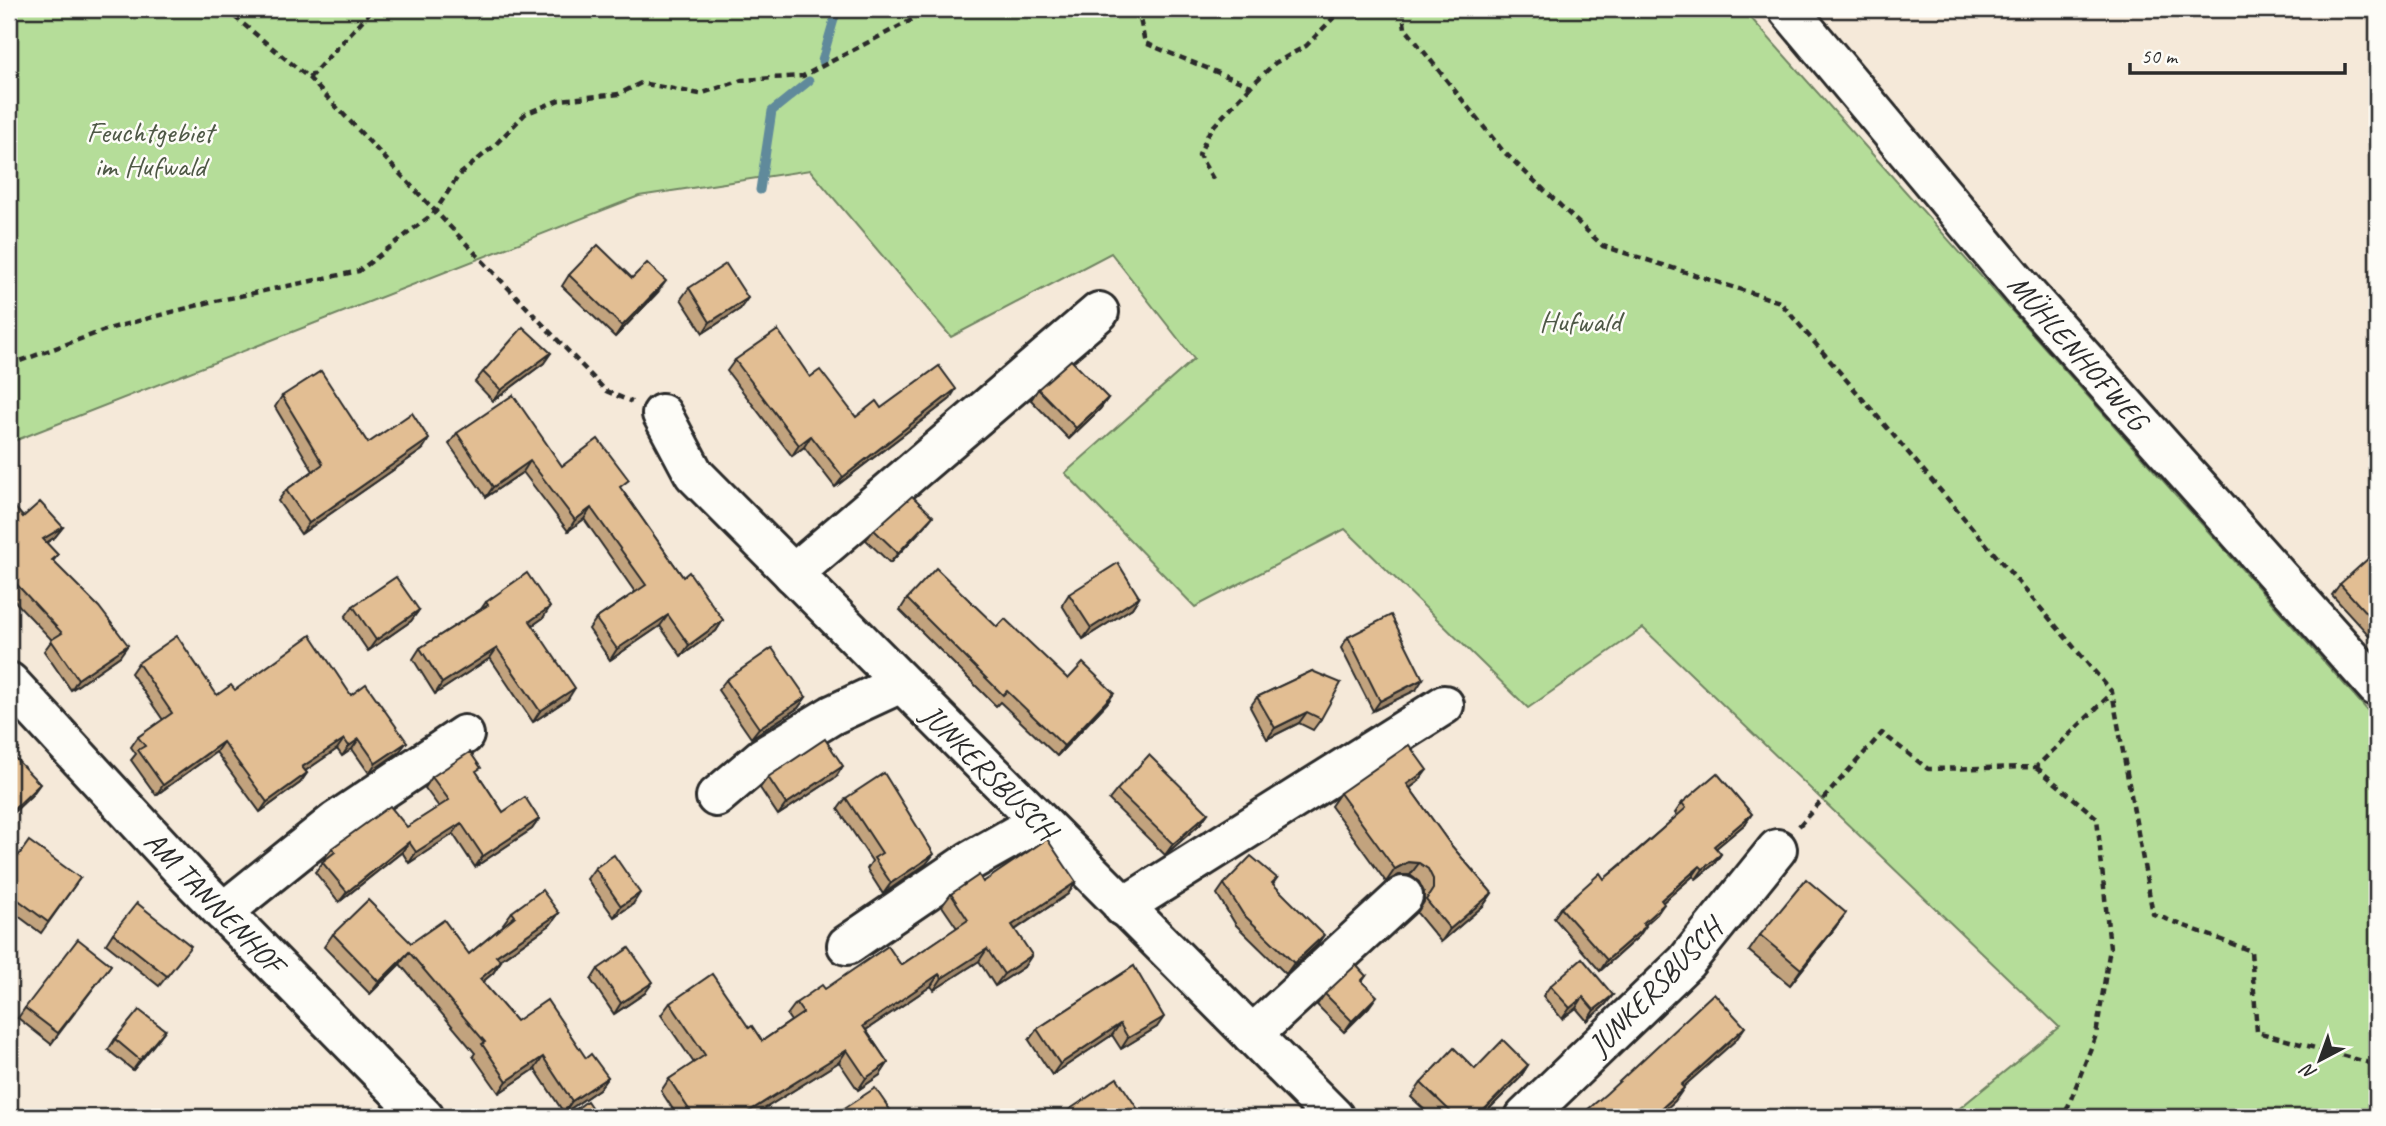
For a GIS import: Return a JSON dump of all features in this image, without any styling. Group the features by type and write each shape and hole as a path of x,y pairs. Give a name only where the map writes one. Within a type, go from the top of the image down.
{"street":[{"name":"MÜHLENHOFWEG","path":"1788,9 2028,296 2377,687"},
{"path":"793,573 1099,312"},
{"name":"JUNKERSBUSCH","path":"662,414 694,474 1334,1117"},
{"name":"AM TANNENHOF","path":"9,682 223,912 424,1117"},
{"path":"716,797 763,757 832,715 901,684"},
{"path":"1124,906 1444,705"},
{"path":"223,912 336,821 464,735"},
{"path":"848,945 970,861 1040,822"},
{"name":"JUNKERSBUSCH","path":"1525,1117 1686,962 1777,849"},
{"path":"1252,1035 1403,896"}],"path":[{"path":"225,9 309,78 434,213 607,391 662,414"},
{"path":"309,78 373,9"},
{"path":"9,365 108,329 206,303 359,271 434,213 459,176 525,114 559,100 619,94 640,83 700,94 742,80 803,76 933,9"},
{"path":"1138,9 1145,43 1251,86"},
{"path":"1213,179 1199,155 1210,130 1275,62 1306,46 1342,9"},
{"path":"1402,9 1405,28 1503,151 1603,246 1780,302 2112,692 2153,914 2251,951 2257,1032 2377,1065"},
{"path":"2036,767 2112,692"},
{"path":"1777,849 1882,733 1928,769 2036,767 2097,818 2110,948 2096,1035 2064,1117"},
{"path":"2367,1117 2377,1097"}],"green space":[{"name":"Hufwald","path":"9,9 1743,9 2377,721 2377,1117 1949,1117 2059,1027 1643,628 1528,708 1345,529 1195,607 1065,473 1194,359 1111,253 951,337 810,170 639,196 9,443"}],"building":[{"path":"598,245 632,278 647,263 666,281 622,326 569,275"},
{"path":"726,264 748,298 710,322 689,288"},
{"path":"523,327 551,353 501,390 483,372"},
{"path":"778,330 810,377 820,370 856,417 876,401 881,408 939,366 956,389 843,477 811,436 799,445 735,360"},
{"path":"1071,360 1108,398 1076,428 1038,389"},
{"path":"321,371 368,443 412,413 429,439 309,523 286,490 323,464 282,396"},
{"path":"513,395 562,466 598,439 629,480 620,487 683,577 689,572 723,620 689,645 668,615 617,649 596,619 646,585 591,508 575,520 530,461 493,487 457,433"},
{"path":"912,496 933,516 898,553 874,530"},
{"path":"9,501 23,517 40,502 63,527 43,539 58,555 52,560 99,607 128,645 78,679 51,640 62,633 9,576"},
{"path":"2370,557 2377,565 2377,625 2340,584"},
{"path":"1118,563 1139,597 1091,628 1069,594"},
{"path":"936,568 997,627 1005,619 1068,679 1083,663 1114,693 1064,746 1007,691 1003,695 907,599"},
{"path":"527,573 550,607 530,621 575,688 540,711 497,648 442,683 420,648 488,605 486,602"},
{"path":"396,577 419,610 376,640 353,606"},
{"path":"1391,615 1423,679 1380,701 1348,637"},
{"path":"311,635 351,695 366,684 407,742 376,763 359,739 349,746 344,739 302,767 307,773 267,802 223,742 163,785 138,750 145,746 138,737 172,713 138,663 177,636 217,695 231,685 235,690"},
{"path":"772,648 806,697 759,728 726,680"},
{"path":"1312,671 1341,683 1321,719 1307,712 1275,728 1257,697"},
{"path":"9,739 19,749 13,756 40,784 11,812 9,810"},
{"path":"825,739 843,766 786,804 768,777"},
{"path":"1409,745 1427,770 1407,784 1450,844 1492,893 1450,929 1426,900 1433,889 1433,879 1428,869 1419,863 1408,862 1395,869 1340,793"},
{"path":"470,752 481,768 476,771 503,812 525,797 539,819 483,856 461,823 416,852 409,842 347,892 322,862 335,852 332,848 390,806 407,827 449,800 432,777"},
{"path":"1149,755 1208,813 1173,844 1117,790"},
{"path":"884,773 934,854 891,883 874,858 882,853 846,798"},
{"path":"1717,773 1752,814 1714,846 1721,854 1703,869 1700,866 1661,900 1664,904 1643,923 1646,926 1607,960 1561,908 1600,873 1604,879 1626,861 1686,808 1682,803"},
{"path":"1047,839 1076,882 1012,925 1032,955 1004,974 987,949 942,978 939,974 863,1026 888,1063 866,1078 847,1050 740,1117 694,1117 669,1079 705,1055 670,1003 712,974 749,1028 752,1026 762,1041 803,1013 796,1003 822,985 825,989 888,946 901,965 968,920 951,894 979,875 983,882"},
{"path":"29,841 80,878 48,922 9,893 9,869"},
{"path":"614,855 640,893 621,906 595,868"},
{"path":"1251,856 1277,878 1272,883 1324,935 1294,963 1243,914 1224,884"},
{"path":"1806,879 1846,913 1801,969 1760,935"},
{"path":"542,890 559,913 496,956 501,961 480,979 516,1021 547,1000 586,1058 591,1054 608,1077 572,1101 543,1057 507,1081 482,1044 485,1042 409,952 379,982 333,934 368,900 411,943 444,920 469,954 515,916 512,912"},
{"path":"137,903 191,946 167,976 113,933"},
{"path":"78,939 111,965 58,1033 25,1008"},
{"path":"629,948 653,982 621,1003 598,969"},
{"path":"1582,958 1613,995 1594,1010 1583,997 1570,1008 1550,986"},
{"path":"1356,965 1366,976 1361,981 1377,996 1352,1021 1325,994"},
{"path":"1134,966 1164,1017 1128,1038 1120,1024 1060,1064 1037,1029"},
{"path":"1714,993 1745,1027 1681,1085 1684,1088 1652,1117 1579,1117 1607,1093"},
{"path":"139,1010 165,1030 140,1060 115,1039"},
{"path":"1503,1040 1528,1065 1477,1117 1444,1117 1450,1111 1421,1083 1454,1048 1475,1069"},
{"path":"1117,1078 1143,1117 1066,1117 1064,1113"},
{"path":"875,1088 895,1117 831,1117"},
{"path":"587,1101 598,1117 566,1117"},
{"path":"1222,1108 1228,1117 1209,1117"}],"waterway":[{"path":"822,61 837,9"},
{"path":"760,190 772,111 809,81"}],"park label":[{"name":"Feuchtgebiet im Hufwald","path":"150,149"}]}
